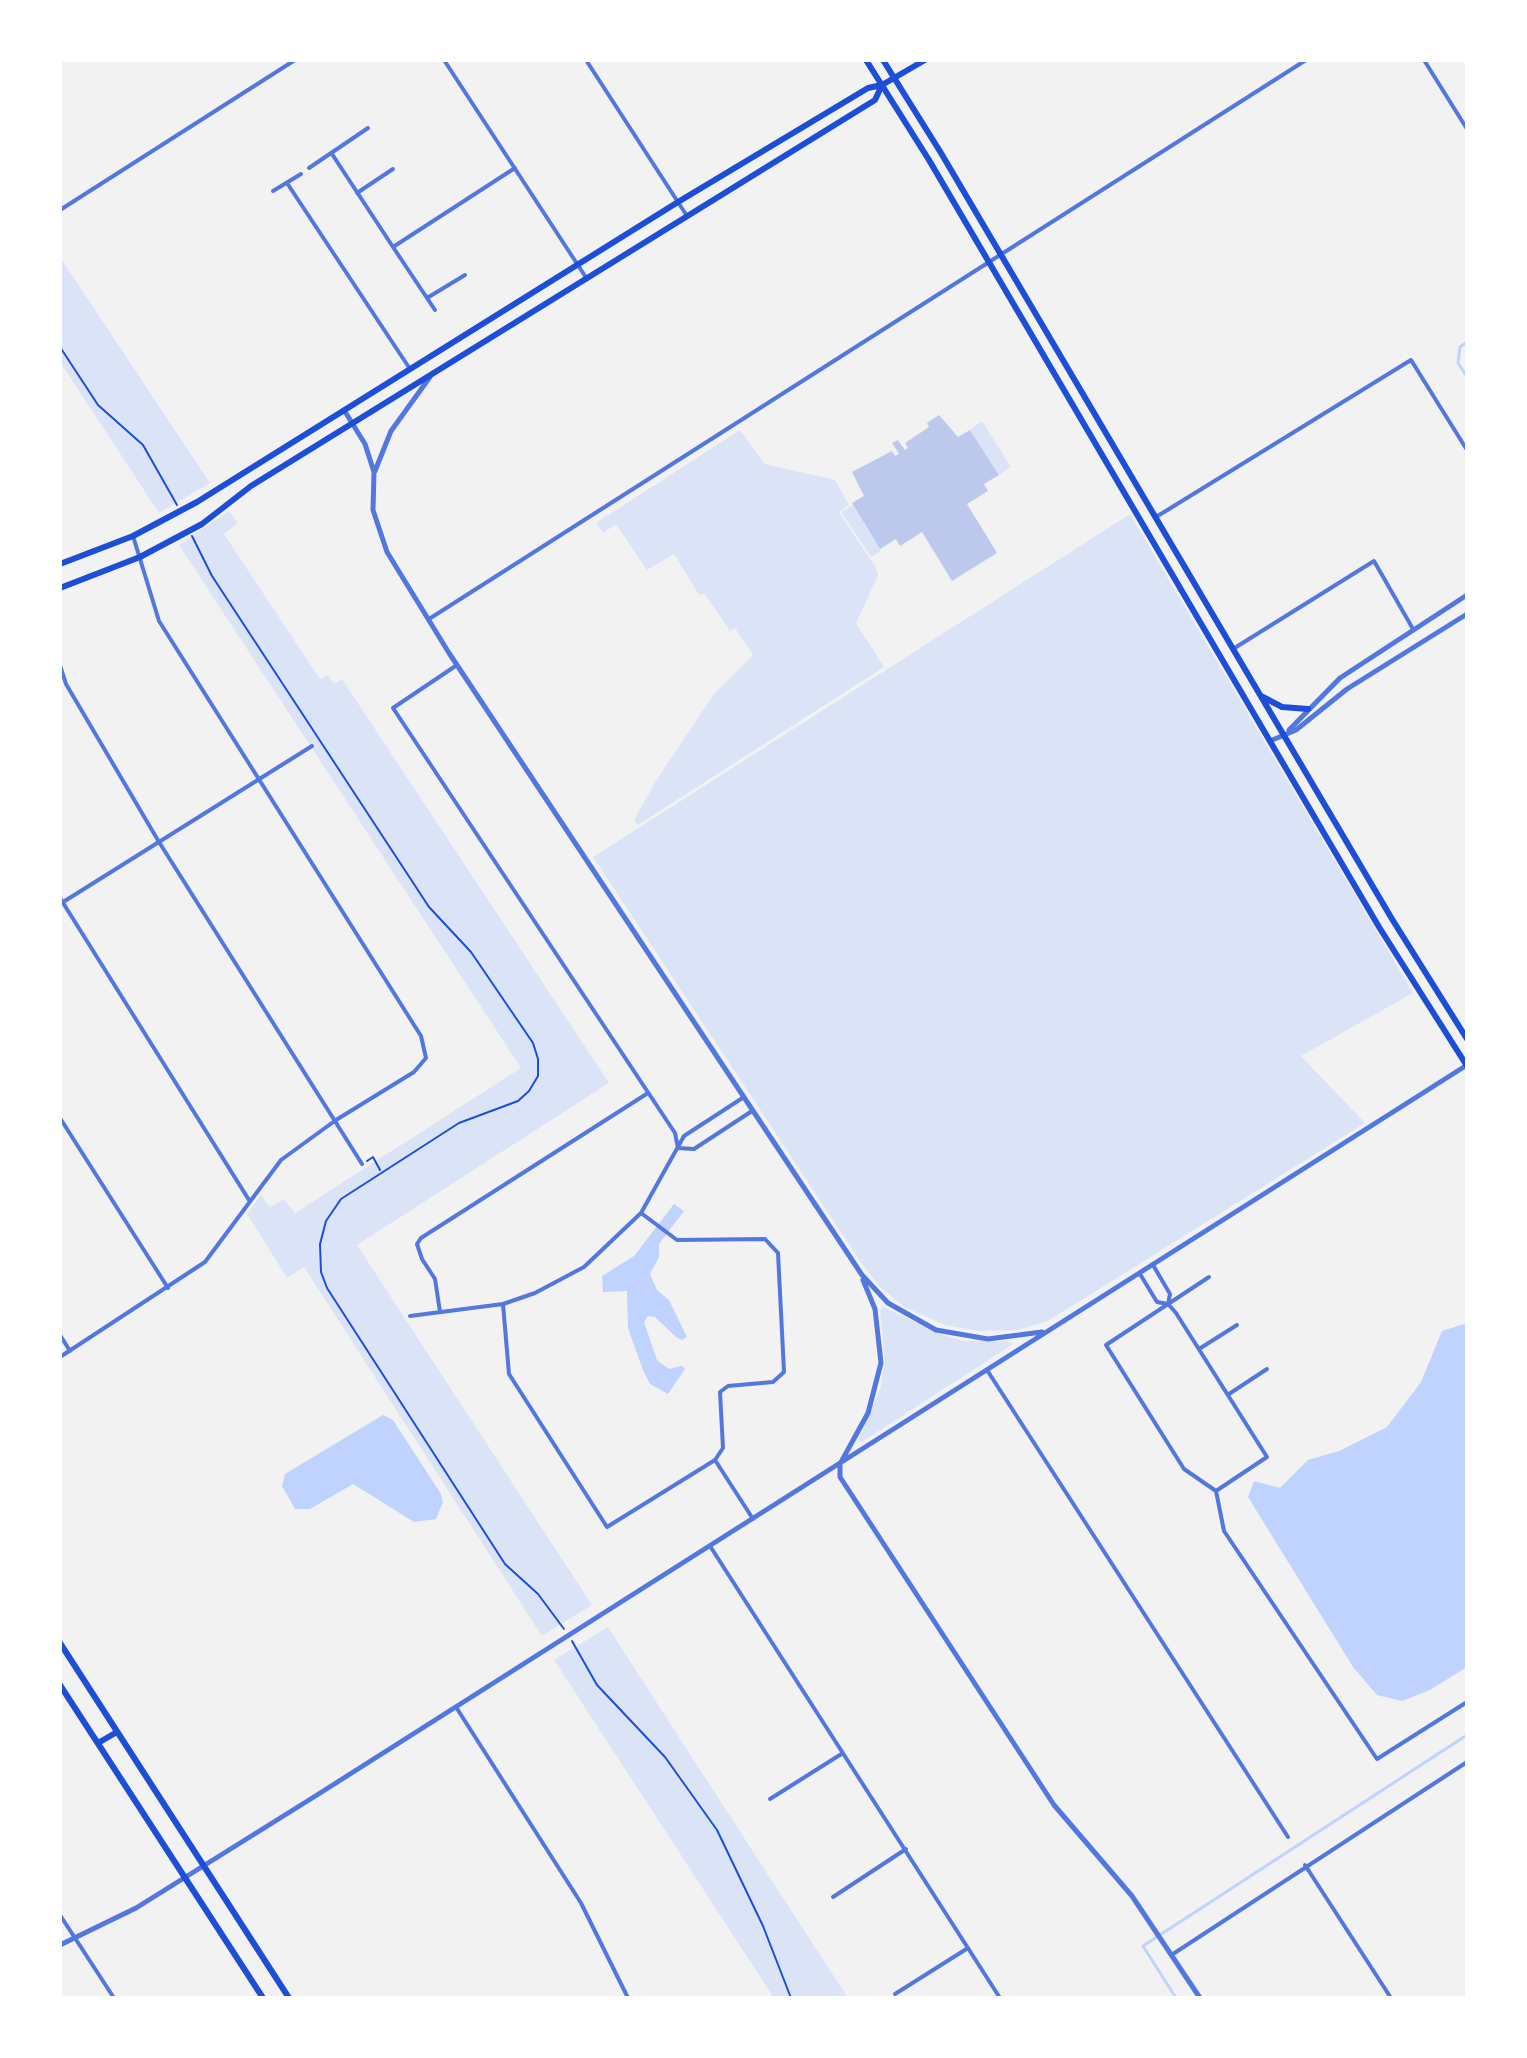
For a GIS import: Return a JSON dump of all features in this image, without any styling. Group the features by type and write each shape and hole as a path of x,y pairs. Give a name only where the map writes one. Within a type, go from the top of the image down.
{"main road":[{"path":"866,60 1379,927 1467,1065"},
{"path":"883,60 1467,1039"},
{"path":"60,564 133,536 242,474 678,202 868,88 895,79 925,60"},
{"path":"60,588 140,557 202,524 251,486 875,100 882,85"},
{"path":"770,147 779,160"},
{"path":"476,329 483,342"},
{"path":"1082,421 1094,413"},
{"path":"242,474 251,486"},
{"path":"1171,573 1184,565"},
{"path":"1260,695 1279,707 1308,709"},
{"path":"60,1643 289,1998"},
{"path":"60,1685 263,1998"},
{"path":"98,1743 117,1732"}],"street":[{"path":"60,210 295,60"},
{"path":"444,60 587,279"},
{"path":"586,60 688,217"},
{"path":"429,619 1306,60"},
{"path":"1424,60 1467,129"},
{"path":"309,168 368,128"},
{"path":"332,154 435,310"},
{"path":"393,247 515,168"},
{"path":"357,193 393,169"},
{"path":"273,191 301,174"},
{"path":"287,183 410,369"},
{"path":"427,298 465,275"},
{"path":"1156,517 1411,360 1467,450"},
{"path":"374,472 391,431 408,403 437,370"},
{"path":"344,410 365,444 374,472 373,510 378,531 429,619 862,1275 888,1303 936,1330 988,1339 1047,1331"},
{"path":"60,1357 205,1262 281,1160 336,1120 414,1072 426,1058 421,1036 159,621 133,536"},
{"path":"1233,649 1374,561 1413,629"},
{"path":"1270,741 1286,732 1340,678 1467,595"},
{"path":"1286,732 1296,730 1347,689 1467,614"},
{"path":"60,665 66,684 159,842 362,1164"},
{"path":"457,665 393,708 675,1133 678,1148"},
{"path":"249,1200 61,901 312,746"},
{"path":"60,1945 136,1908 1467,1065"},
{"path":"440,1313 435,1279 422,1259 417,1244 421,1238 648,1093"},
{"path":"410,1316 503,1304 555,1284 584,1267 641,1213 684,1136 744,1097"},
{"path":"678,1148 694,1149 752,1110"},
{"path":"60,1118 168,1288"},
{"path":"503,1304 509,1374 607,1527 715,1460 723,1448 720,1392 723,1387 773,1382 784,1372 778,1253 765,1239 673,1238 641,1213"},
{"path":"1153,1265 1170,1294 1168,1304"},
{"path":"1140,1274 1157,1302 1168,1304 1267,1457 1216,1491"},
{"path":"862,1275 875,1309 881,1363 868,1413 840,1464 840,1477 1054,1805 1151,1921 1200,1998"},
{"path":"1209,1277 1106,1345 1184,1469 1216,1491 1224,1531 1377,1759 1467,1702"},
{"path":"1199,1349 1237,1325"},
{"path":"60,1335 70,1351"},
{"path":"1228,1395 1267,1369"},
{"path":"987,1370 1288,1837"},
{"path":"715,1460 753,1519"},
{"path":"710,1546 1000,1998"},
{"path":"456,1707 581,1903 628,1998"},
{"path":"770,1799 843,1753"},
{"path":"1173,1954 1467,1762"},
{"path":"833,1897 906,1849"},
{"path":"1305,1865 1391,1998"},
{"path":"60,1915 114,1998"},
{"path":"895,1994 968,1948"}],"path":[{"path":"60,347 98,405 143,445 177,505"},
{"path":"362,1164 373,1157 381,1171"},
{"path":"571,1639 597,1685 665,1757 711,1819 763,1926 791,1998"}],"shaded area":[{"path":"60,257 210,483 159,513 60,362"},
{"path":"982,421 1011,467 999,475 970,430"},
{"path":"740,430 765,464 835,480 849,505 839,512 876,568 878,576 856,623 884,667 638,825 634,820 657,779 714,694 753,655 735,628 730,631 704,593 699,595 674,554 647,570 616,524 603,533 596,523"},
{"path":"853,505 881,551 871,557 841,512"},
{"path":"229,511 238,523 224,534 320,679 328,675 334,684 342,679 609,1083 357,1245 592,1605 542,1636 304,1267 287,1278 247,1214 261,1195 270,1207 284,1199 295,1213 521,1068 179,545"},
{"path":"1130,514 1413,993 1301,1056 1365,1123 1048,1321 1017,1330 980,1331 945,1325 906,1308 882,1289 862,1264 593,857"},
{"path":"884,1307 939,1334 964,1341 1007,1341 1013,1344 862,1442 858,1440 880,1390 885,1362 880,1310"},
{"path":"608,1627 848,1998 774,1998 554,1660"}],"water":[{"path":"674,1204 684,1211 659,1244 659,1257 650,1274 657,1290 669,1300 687,1337 682,1340 676,1337 655,1317 648,1316 644,1322 657,1360 669,1369 682,1366 685,1369 668,1394 650,1384 643,1370 628,1328 627,1291 603,1292 602,1276 634,1256"},
{"path":"1467,1323 1467,1667 1430,1690 1402,1701 1377,1695 1353,1667 1248,1497 1254,1481 1280,1488 1308,1460 1339,1451 1387,1427 1421,1382 1442,1331"},
{"path":"383,1415 393,1420 441,1494 443,1502 436,1519 414,1522 353,1484 310,1509 295,1509 282,1486 285,1474"}],"building":[{"path":"939,415 958,437 970,430 999,475 984,484 988,491 967,504 997,553 952,581 922,532 900,546 896,539 880,549 852,503 864,496 852,472 892,451 895,456 899,454 892,443 898,440 905,450 908,448 905,443 929,427 927,423"}],"waterway":[{"path":"1467,342 1460,347 1458,363 1467,377"},
{"path":"1176,1998 1143,1946 1467,1735"}]}
